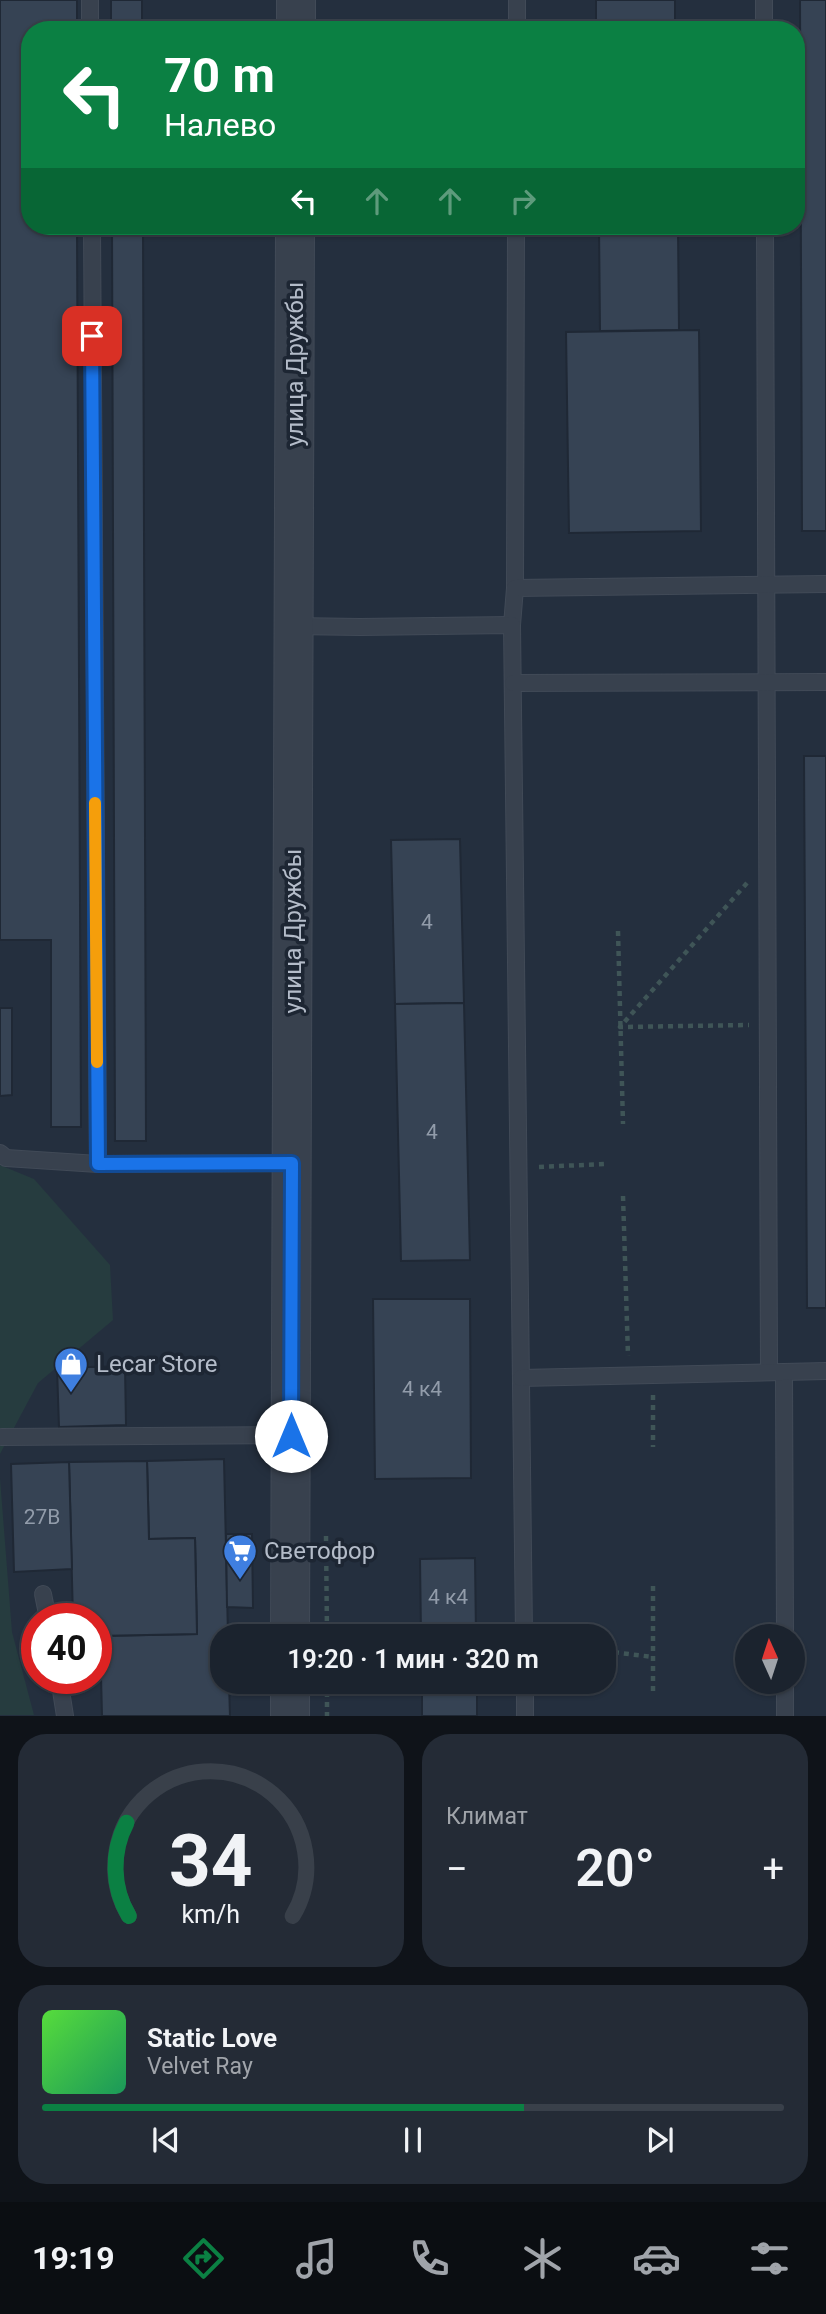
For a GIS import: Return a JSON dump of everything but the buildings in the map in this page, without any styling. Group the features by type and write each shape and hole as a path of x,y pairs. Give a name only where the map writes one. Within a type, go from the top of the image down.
{"street":[{"path":"296,0 296,21"},
{"name":"улица Дружбы","path":"290,1624 295,235"},
{"path":"290,1694 290,1716"}],"lane":[{"path":"90,0 90,21"},
{"path":"517,0 517,21"},
{"path":"764,0 764,21"},
{"path":"92,235 98,1164"},
{"path":"516,235 515,588 512,625 524,1624"},
{"path":"765,235 768,1025 785,1624"},
{"path":"515,588 826,584"},
{"path":"294,626 512,625"},
{"path":"513,683 826,682"},
{"path":"0,1153 6,1158 98,1164 292,1163"},
{"path":"521,1378 826,1371"},
{"path":"2,1437 291,1436"},
{"path":"43,1594 45,1603"},
{"path":"61,1694 65,1716"},
{"path":"525,1694 525,1716"},
{"path":"785,1694 785,1716"}],"path":[{"path":"620,1027 768,859"},
{"path":"618,932 623,1124"},
{"path":"620,1027 768,1025"},
{"path":"519,1167 604,1164"},
{"path":"623,1196 628,1375"},
{"path":"653,1375 653,1447"},
{"path":"653,1581 653,1691"},
{"path":"616,1652 653,1657"},
{"path":"327,1694 327,1716"}],"green space":[{"path":"0,1165 34,1179 110,1265 113,1320 38,1383 0,1454"},
{"path":"0,1478 12,1632 21,1666 21,1694 28,1694 34,1715 0,1715"}],"slow traffic":[{"path":"95,803 97,1062"}],"place":[{"name":"Lecar Store","path":"71,1394"},
{"name":"Светофор","path":"240,1581"}],"route":[{"path":"92,336 98,1164 292,1163 291,1436"}]}
